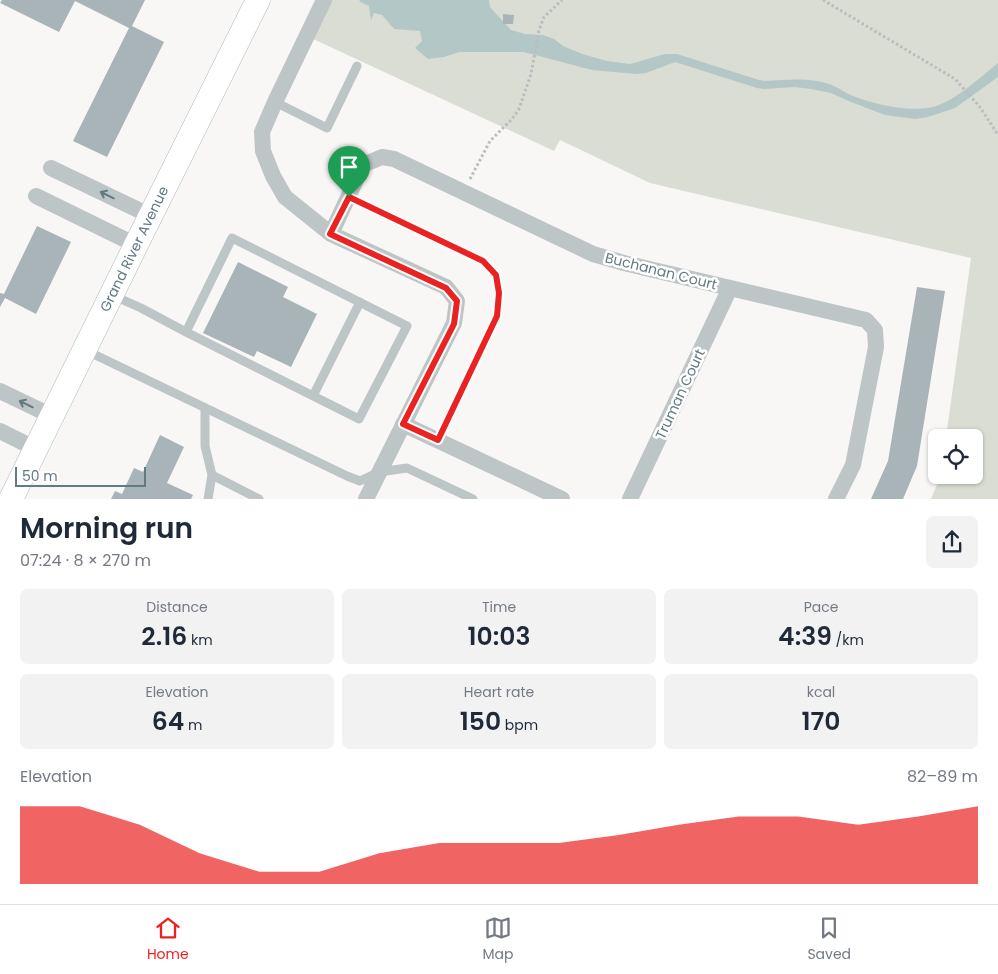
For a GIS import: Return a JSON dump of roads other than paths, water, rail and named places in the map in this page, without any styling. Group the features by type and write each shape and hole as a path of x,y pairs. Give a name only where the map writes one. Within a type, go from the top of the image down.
{"main road":[{"name":"Grand River Avenue","path":"11,499 258,0"}],"street":[{"path":"324,0 262,132 263,151 273,176 285,197 330,234 446,288 457,301 454,324 366,499"},
{"name":"Buchanan Court","path":"330,234 363,165 382,157 394,159 593,254 866,320 875,330 876,347 853,465 836,499"},
{"path":"51,168 150,216"},
{"path":"36,196 136,245"},
{"name":"Truman Court","path":"630,499 730,288"},
{"path":"0,391 52,416"},
{"path":"403,424 562,499"},
{"path":"0,431 36,449"}],"lane":[{"path":"275,102 327,128 357,66"},
{"path":"349,197 483,261 496,275 499,293 497,316 438,440"},
{"path":"112,294 141,308 186,332 359,419 407,326 232,238 186,332"},
{"path":"313,396 360,302"},
{"path":"85,350 360,481 380,472 408,468 473,499"},
{"path":"205,408 205,446 212,475 208,499"},
{"path":"212,475 258,499"}],"waterway":[{"path":"362,0 368,3 384,0"}]}
